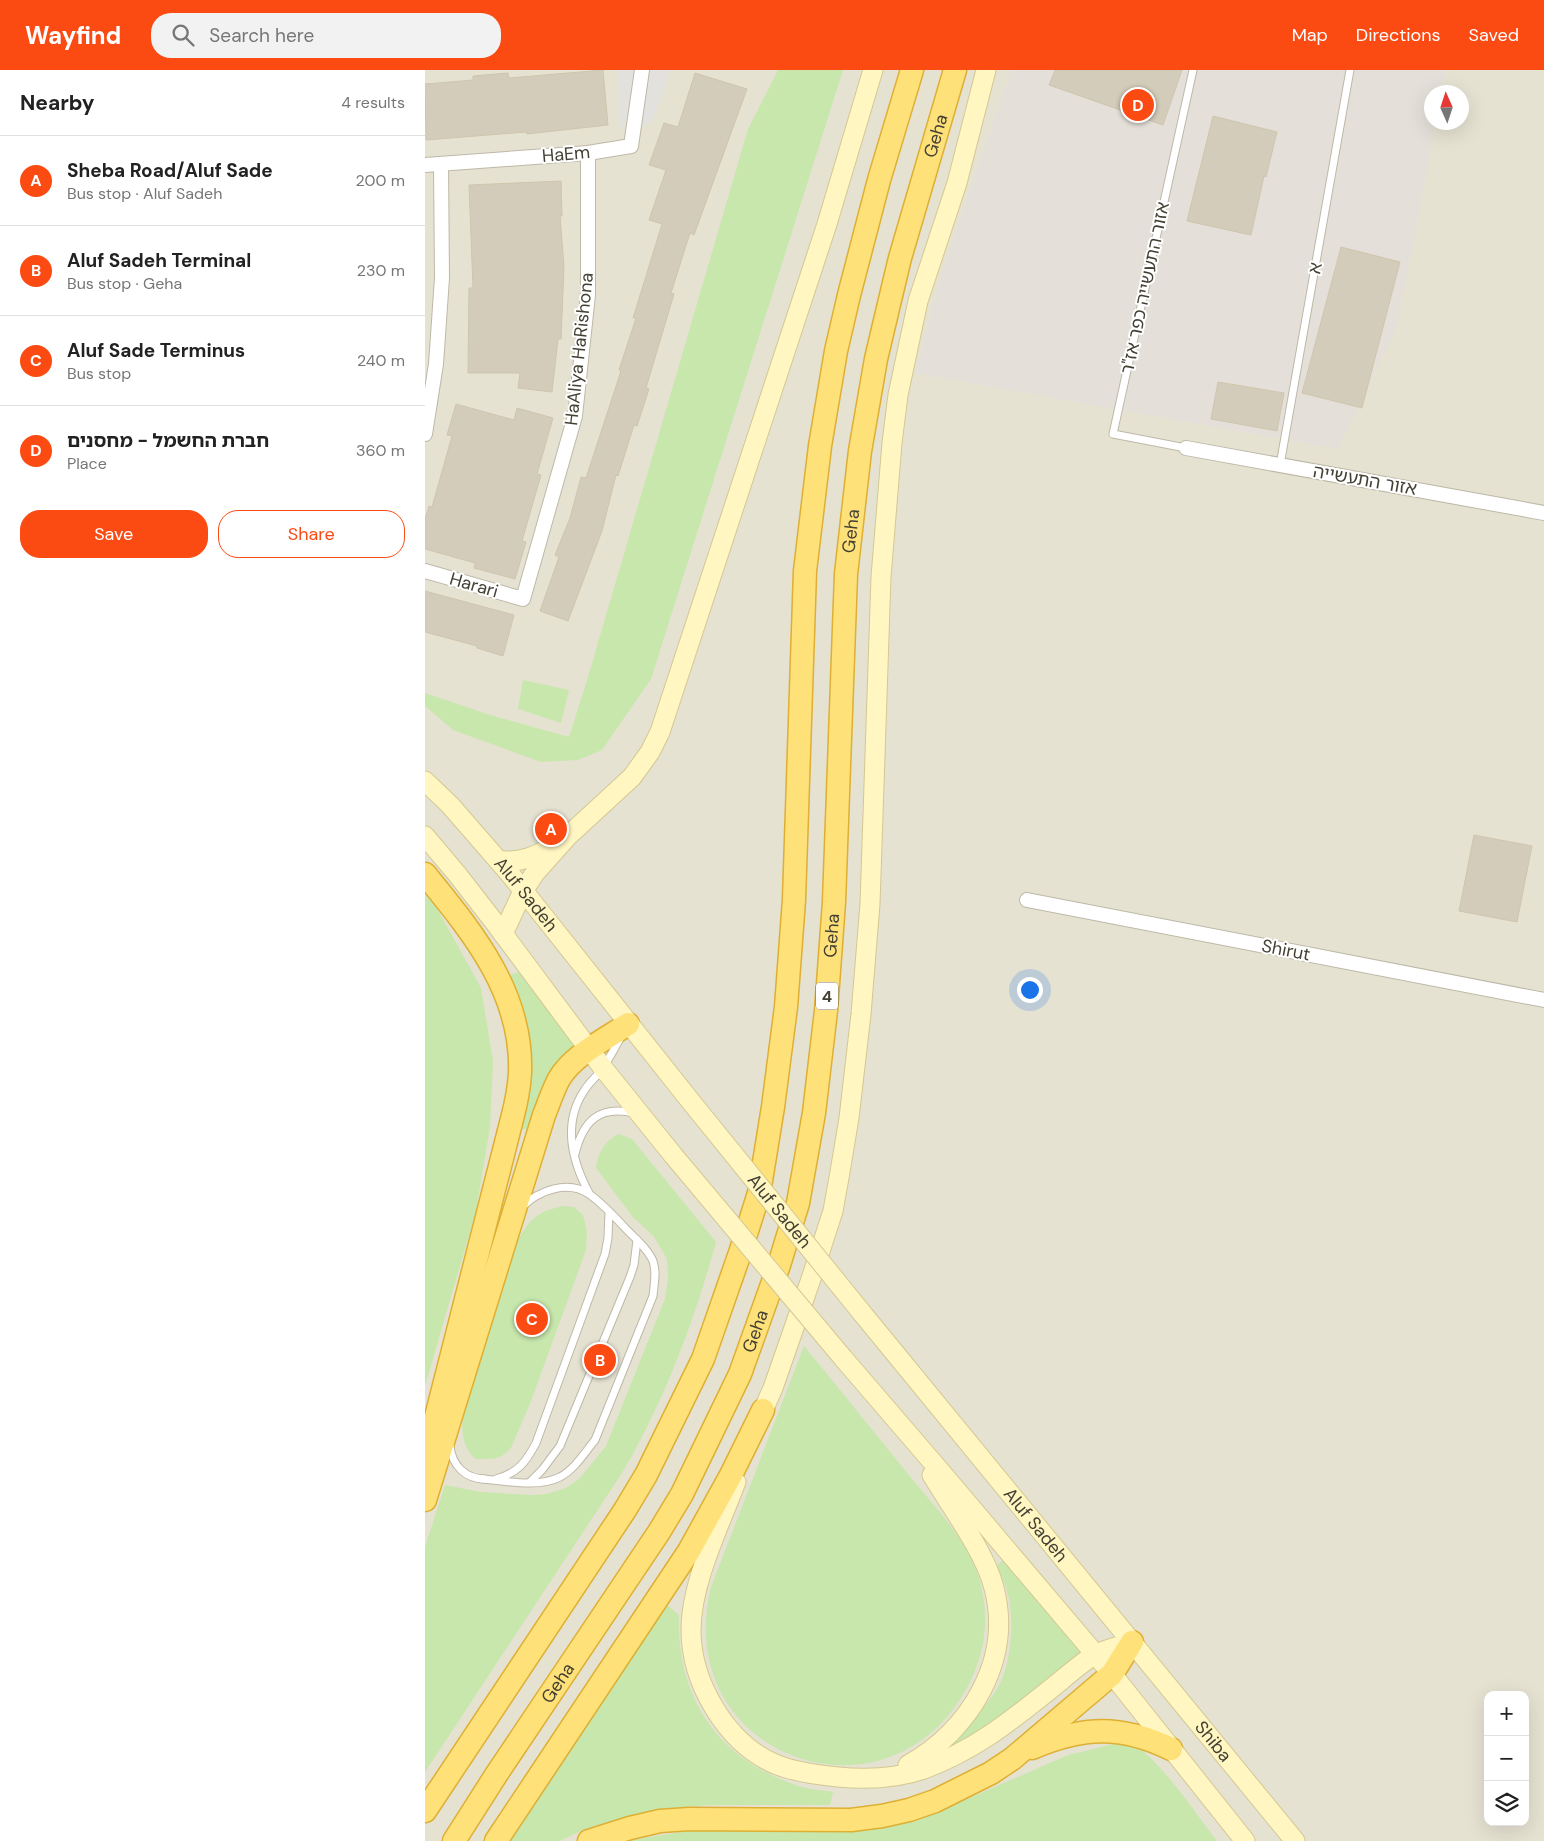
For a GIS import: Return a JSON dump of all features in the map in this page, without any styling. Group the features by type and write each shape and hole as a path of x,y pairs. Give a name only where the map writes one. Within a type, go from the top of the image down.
{"highway":[{"path":"425,1811 647,1474 703,1359 759,1193 773,1107 786,1007 794,900 805,571 819,446 836,351 851,286 879,180 913,70"},
{"name":"Geha","path":"454,1841 659,1532 682,1494 740,1374 779,1265 798,1203 813,1113 826,1010 834,902 846,574 860,452 876,359 900,258 955,70"},
{"path":"425,874 477,942 503,985 510,1003 518,1037 520,1073 512,1119 425,1460"},
{"path":"425,1500 544,1115 554,1090 560,1077 573,1061 629,1024"},
{"path":"496,1841 689,1551 731,1475 763,1410"},
{"path":"589,1841 653,1823 689,1819 851,1820 909,1810 935,1801 991,1774 1012,1759 1111,1674 1132,1642"},
{"path":"1012,1759 1048,1742 1082,1733 1101,1731 1142,1736 1171,1749"}],"main road":[{"path":"503,934 523,891 535,873 568,836 632,777 650,752 659,732 824,233 873,70"},
{"path":"986,70 957,184 919,302 898,395 881,576 868,930 849,1118 833,1211 813,1276 773,1388 698,1583 694,1600 691,1631 696,1669 708,1698 719,1716 733,1733 756,1753 775,1764 807,1772 858,1779 881,1779 905,1775 951,1757 997,1731 1095,1655 1132,1642"},
{"name":"Aluf Sadeh","path":"425,781 450,805 498,860 862,1313 1132,1642"},
{"path":"425,836 457,874 603,1068 673,1155 1111,1674 1245,1841"},
{"path":"498,860 512,863 525,859 546,850 568,836"},
{"path":"858,1779 890,1772 907,1765 925,1755 943,1741 960,1723 976,1701 993,1666 998,1644 997,1604 988,1570 976,1547 903,1429"},
{"name":"Shiba","path":"1132,1642 1295,1841"}],"street":[{"name":"HaEm","path":"425,165 588,153 631,146 642,70"},
{"name":"HaAliya HaRishona","path":"523,599 575,416 588,295 588,153"},
{"path":"425,434 436,364 442,278 441,164"},
{"name":"אזור התעשייה","path":"1185,448 1544,513"},
{"name":"Harari","path":"425,571 523,599"},
{"name":"Shirut","path":"1027,900 1544,1000"}],"lane":[{"name":"אזור התעשייה כפר אז\"ר","path":"1185,448 1113,434 1193,70"},
{"name":"א","path":"1280,465 1350,70"},
{"path":"589,1194 579,1175 574,1159 571,1127 575,1109 583,1092 603,1068 629,1024"},
{"path":"574,1159 578,1142 592,1118 601,1114 618,1111 635,1113 643,1117"},
{"path":"447,1428 452,1455 461,1472 471,1477 530,1482 545,1481 560,1476 571,1468 595,1440 653,1296 656,1277 654,1263 650,1254 589,1194 576,1187 553,1189 527,1202 514,1216"},
{"path":"482,1479 497,1478 512,1473 526,1461 536,1443 605,1254 609,1212"},
{"path":"530,1482 542,1470 560,1446 630,1277 634,1265 637,1240"}],"shaded area":[{"path":"425,70 1544,70 1544,1841 425,1841"},
{"path":"618,70 671,70 651,124 620,127"},
{"path":"1011,70 1446,70 1443,85 1424,85 1424,130 1435,130 1397,327 1338,449 915,373 944,266"}],"green space":[{"path":"778,70 843,70 651,679 602,750 578,760 541,762 453,730 425,706 425,693 490,715 569,737 748,129"},
{"path":"523,680 569,690 561,723 518,709"},
{"path":"425,893 434,903 481,988 493,1061 490,1127 476,1211 425,1386"},
{"path":"519,972 575,1046 531,1131 518,1127 505,976"},
{"path":"618,1134 632,1139 716,1242 698,1302 664,1390 622,1473 425,1772 425,1547 445,1485 481,1492 530,1495 547,1494 566,1488 580,1478 606,1446 665,1299 668,1278 667,1259 654,1237 632,1216 596,1168 603,1148"},
{"path":"563,1206 574,1207 583,1215 587,1232 586,1250 531,1401 511,1448 502,1456 493,1459 475,1459 464,1439 462,1428 463,1416 518,1240 531,1221 541,1213"},
{"path":"804,1346 958,1536 979,1578 984,1606 985,1619 982,1647 974,1673 968,1686 932,1732 888,1758 840,1765 793,1756 753,1732 722,1695 707,1646 711,1587"},
{"path":"1003,1560 1084,1656 991,1729 950,1752 945,1746 986,1705 997,1689 1006,1667 1011,1641 1011,1614 1006,1588 996,1566"},
{"path":"666,1604 679,1615 680,1645 685,1673 695,1699 708,1722 725,1743 746,1760 771,1775 803,1787 833,1792 830,1805 709,1805 658,1810 621,1818 585,1829 560,1841 507,1841"},
{"path":"1114,1744 1133,1746 1153,1761 1177,1788 1217,1841 626,1841 711,1827 920,1816 960,1802 1068,1755"}],"building":[{"path":"603,70 608,125 527,134 526,132 426,140 425,84 473,80 473,76 508,73 509,78"},
{"path":"1055,70 1182,70 1163,125 1049,85"},
{"path":"695,73 747,89 694,235 690,233 671,293 674,294 646,388 649,389 637,426 634,425 618,476 616,475 602,531 568,621 540,611 559,557 555,555 570,518 581,477 586,478 621,371 619,370 636,318 633,318 662,224 649,220 666,170 649,165 664,123 678,127"},
{"path":"1213,116 1277,132 1266,177 1264,176 1251,235 1187,221"},
{"path":"561,181 562,216 560,216 564,266 561,339 558,339 552,392 518,388 520,373 468,373 469,288 473,288 469,185"},
{"path":"1341,247 1400,262 1362,408 1302,393"},
{"path":"1218,382 1284,393 1277,431 1211,419"},
{"path":"456,404 514,420 517,408 553,418 537,474 541,475 522,541 526,542 515,579 474,568 475,563 425,549 425,519 429,506 432,507 452,436 447,435"},
{"path":"425,591 514,615 503,656 477,648 477,646 425,632"},
{"path":"1474,835 1532,846 1517,922 1459,911"}],"place":[{"name":"חברת החשמל - מחסנים","path":"1138,105"},
{"name":"Sheba Road/Aluf Sade","path":"551,829"},
{"name":"Aluf Sade Terminus","path":"532,1319"},
{"name":"Aluf Sadeh Terminal","path":"600,1360"}]}
